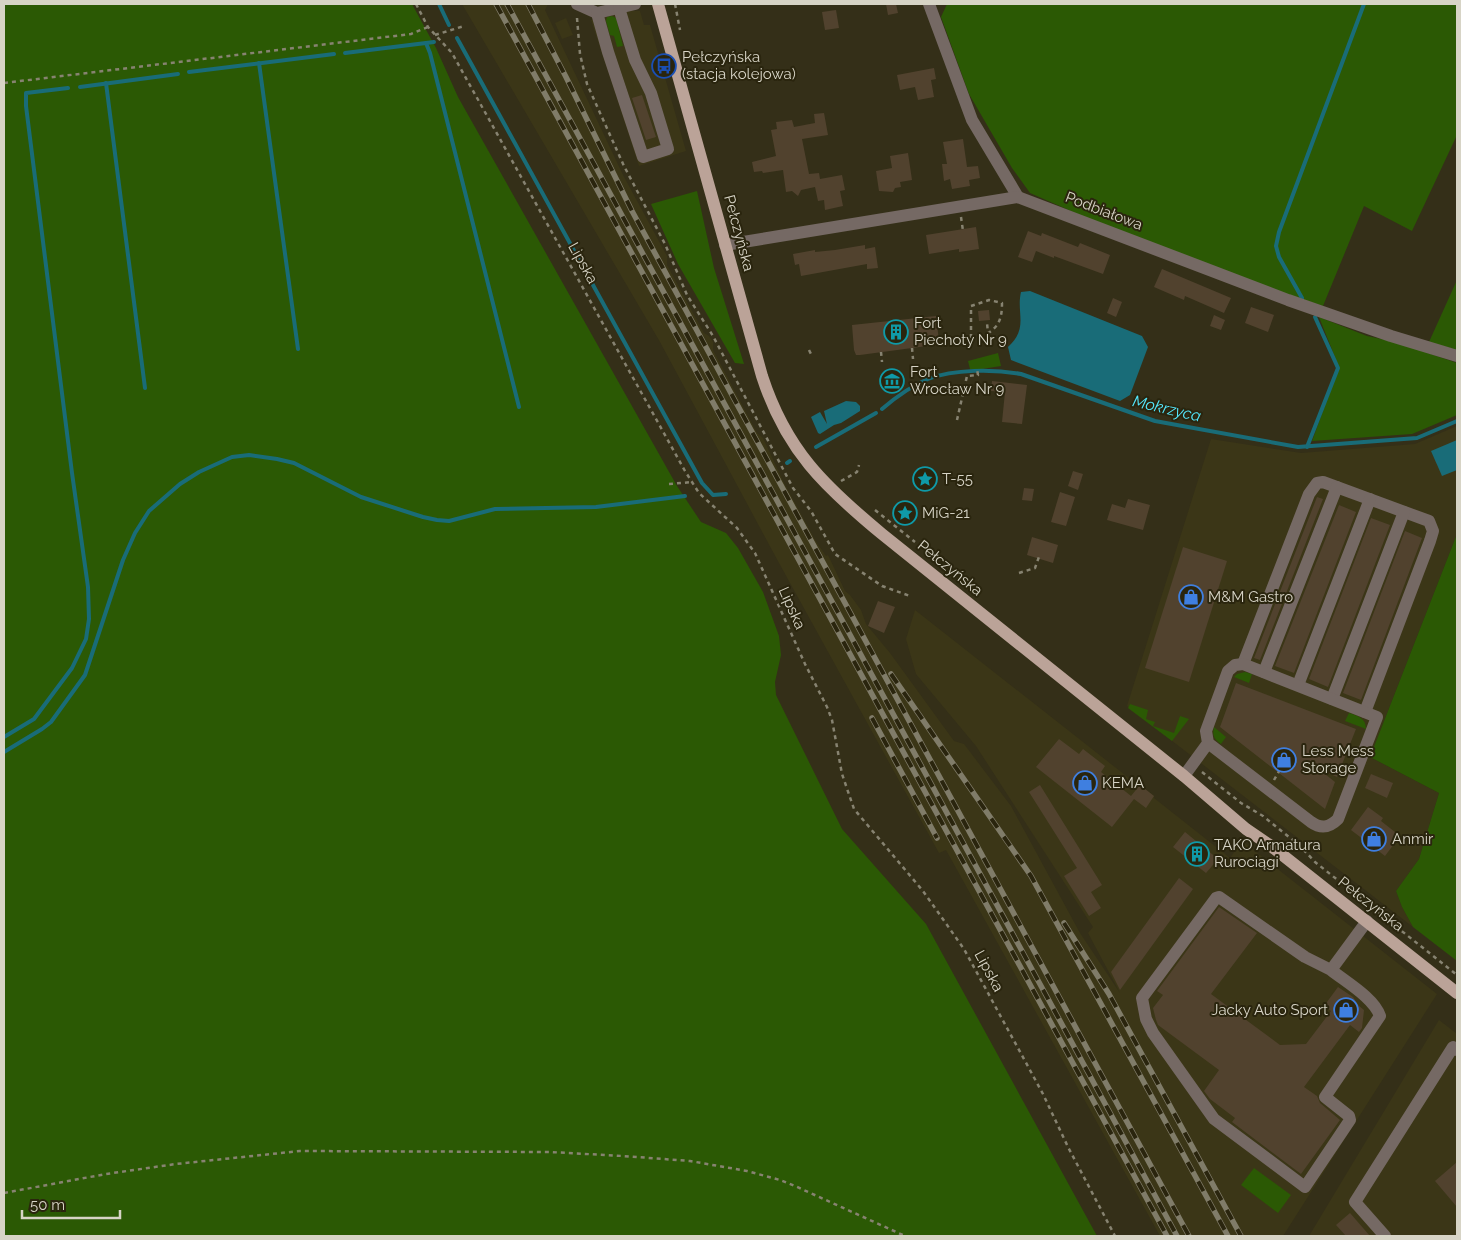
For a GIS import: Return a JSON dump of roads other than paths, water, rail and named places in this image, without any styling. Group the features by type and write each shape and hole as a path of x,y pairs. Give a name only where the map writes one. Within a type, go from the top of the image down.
{"main road":[{"name":"Pełczyńska","path":"658,4 766,391 791,442 812,469 834,493 867,522 1184,776 1246,829 1271,846 1457,993"}],"street":[{"path":"579,5 597,13 635,4"},
{"path":"929,4 972,120 1018,197"},
{"path":"597,13 643,157 668,149 650,93 635,60 619,8"},
{"name":"Podbiałowa","path":"725,245 1018,197 1288,300 1390,336 1457,356"},
{"path":"1243,664 1309,494 1318,483 1324,482 1404,512 1429,522 1433,532 1365,712"},
{"path":"1264,672 1337,487"},
{"path":"1298,686 1370,499"},
{"path":"1332,699 1404,512"},
{"path":"1243,664 1264,672 1377,717 1338,820 1333,824 1316,826 1208,743 1206,731 1228,671 1235,666 1243,664"},
{"path":"1184,776 1208,743"},
{"path":"1219,897 1305,957 1331,970 1371,1001 1378,1009 1380,1016 1325,1097 1349,1116 1350,1120 1305,1187 1214,1120 1153,1033 1146,1019 1142,998 1216,898 1219,897"},
{"path":"1331,970 1367,921"},
{"path":"1385,1236 1355,1202 1456,1051"}],"water":[{"path":"1030,291 1142,336 1148,347 1130,395 1120,401 1011,360 1008,347 1014,340 1020,327 1021,292"},
{"path":"846,401 856,402 860,406 860,411 820,434 818,433 811,417 820,412 827,424 824,411"},
{"path":"1457,440 1457,470 1442,476 1431,451"}],"waterway":[{"path":"439,4 449,25"},
{"path":"1302,298 1279,257 1276,246 1279,232 1364,4"},
{"path":"457,38 702,483 713,495 726,494"},
{"path":"345,53 434,42"},
{"path":"426,43 519,407"},
{"path":"189,72 334,54"},
{"path":"259,63 298,349"},
{"path":"80,87 178,74"},
{"path":"106,83 145,388"},
{"path":"4,737 34,719 72,668 86,639 89,619 88,587 26,106 26,93 68,88"},
{"path":"1307,447 1338,368 1315,317"},
{"name":"Mokrzyca","path":"882,409 904,392 928,379 950,373 999,371 1021,374 1155,421 1298,447 1417,438 1457,421"},
{"name":"Mokrzyca","path":"816,447 876,413"},
{"path":"4,752 51,722 85,675 123,560 135,533 149,511 180,484 199,472 232,457 249,455 294,463 361,497 437,520 449,521 495,509 596,507 685,496"}],"railway":[{"path":"496,4 1167,1236"},
{"path":"507,4 1177,1236"},
{"path":"528,4 632,211 1189,1236"},
{"path":"891,674 1031,876 1228,1236"},
{"path":"872,718 937,838"},
{"path":"1064,923 1109,994 1241,1236"}],"place":[{"name":"Pełczyńska (stacja kolejowa)","path":"664,66"},
{"name":"Fort Piechoty Nr 9","path":"896,332"},
{"name":"Fort Wrocław Nr 9","path":"892,381"},
{"name":"T-55","path":"925,479"},
{"name":"MiG-21","path":"905,513"},
{"name":"M&M Gastro","path":"1191,597"},
{"name":"Less Mess Storage","path":"1284,760"},
{"name":"KEMA","path":"1085,783"},
{"name":"Anmir","path":"1374,839"},
{"name":"TAKO Armatura Rurociągi","path":"1197,854"},
{"name":"Jacky Auto Sport","path":"1346,1010"}]}
